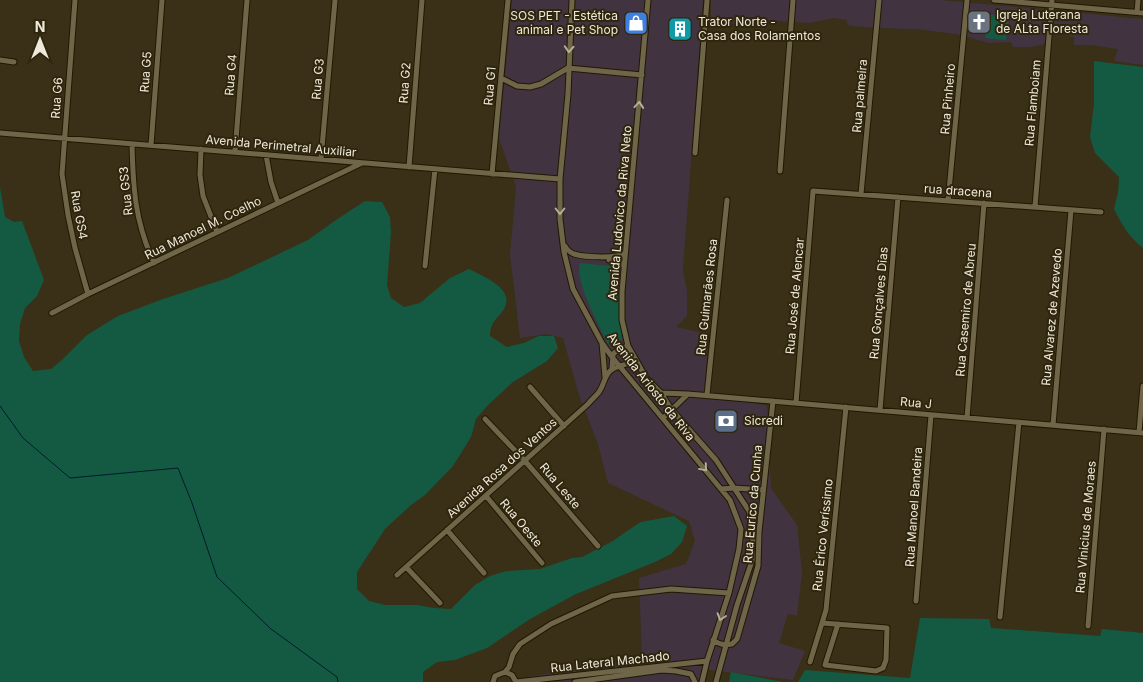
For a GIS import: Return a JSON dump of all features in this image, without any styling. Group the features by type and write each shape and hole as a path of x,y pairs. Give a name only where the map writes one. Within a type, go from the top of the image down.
{"street":[{"name":"Rua G6","path":"64,138 75,0"},
{"name":"Rua G5","path":"151,145 162,0"},
{"name":"Rua G4","path":"235,152 247,0"},
{"name":"Rua G3","path":"321,160 335,0"},
{"name":"Rua G2","path":"409,167 422,0"},
{"name":"Rua G1","path":"492,174 508,0"},
{"name":"Avenida Ariosto da Riva","path":"572,0 560,179 560,219 573,288 602,343 612,357 620,364 730,500 740,529 739,549 729,592 713,640 702,682"},
{"name":"Avenida Ludovico da Riva Neto","path":"648,0 625,253 622,320 628,346 646,378 661,393 671,409 716,460 749,511 753,530 752,561 737,605 716,682"},
{"path":"695,153 707,0"},
{"path":"780,171 793,0"},
{"name":"Rua palmeira","path":"862,194 879,0"},
{"name":"Rua Pinheiro","path":"948,201 967,0"},
{"path":"994,0 1052,2 1140,12 1138,0"},
{"name":"Rua Flamboiam","path":"1035,207 1052,2"},
{"path":"0,60 14,62"},
{"path":"501,78 517,86 530,87 541,84 568,68 642,74"},
{"name":"Avenida Perimetral Auxiliar","path":"0,133 560,179"},
{"name":"Rua GS4","path":"64,138 62,174 68,215 74,248 88,294"},
{"name":"Rua GS3","path":"132,144 136,207 146,246 154,263"},
{"path":"201,149 200,176 204,196 217,232"},
{"path":"266,155 271,182 278,203"},
{"name":"Rua Manoel M. Coelho","path":"52,313 363,163"},
{"path":"425,266 435,169"},
{"name":"rua dracena","path":"814,191 1101,212"},
{"name":"Rua José de Alencar","path":"796,403 814,191"},
{"name":"Rua Gonçalves Dias","path":"880,410 898,197"},
{"name":"Rua Guimarães Rosa","path":"707,396 728,200"},
{"name":"Rua Casemiro de Abreu","path":"967,418 984,204"},
{"name":"Rua Alvarez de Azevedo","path":"1053,425 1071,210"},
{"path":"563,241 566,249 574,256 617,257 625,253"},
{"path":"567,262 574,256"},
{"path":"596,257 615,260 624,266"},
{"path":"602,343 605,377"},
{"path":"612,369 612,357 619,348 628,346"},
{"name":"Avenida Rosa dos Ventos","path":"397,575 564,426 600,391 605,377 612,369 620,364 629,364 636,360"},
{"path":"1141,432 1143,386"},
{"path":"530,387 564,426"},
{"name":"Rua J","path":"661,393 1141,432"},
{"path":"663,418 688,394"},
{"name":"Rua Eurico da Cunha","path":"726,645 732,644 737,639 758,566 759,532 773,401"},
{"name":"Rua Érico Veríssimo","path":"810,662 826,610 846,407"},
{"name":"Rua Manoel Bandeira","path":"916,601 931,414"},
{"name":"Rua Leste","path":"485,419 525,460 598,546"},
{"path":"1000,617 1019,422"},
{"name":"Rua Vinicius de Moraes","path":"1088,626 1104,429"},
{"path":"722,489 763,490"},
{"name":"Rua Oeste","path":"486,496 542,563"},
{"path":"447,530 484,573"},
{"path":"753,530 759,532"},
{"path":"406,567 440,603"},
{"path":"493,682 495,676 505,672 510,667 513,654 520,644 551,624 612,596 671,589 729,592"},
{"path":"737,605 746,607"},
{"path":"822,623 838,624 887,628 886,660 883,668 876,671 825,665 838,624"},
{"path":"713,640 721,645 726,645"},
{"name":"Rua Lateral Machado","path":"516,682 707,661"},
{"path":"575,682 662,670 691,674 695,682"},
{"path":"505,672 512,675 516,682"}],"shaded area":[{"path":"512,0 703,0 683,269 687,292 687,316 676,327 699,332 708,341 705,392 767,406 771,488 797,525 802,572 797,616 788,614 779,643 805,651 793,680 702,669 699,682 524,682 527,677 642,659 639,578 686,564 695,541 689,521 608,483 598,444 579,395 563,338 546,334 520,338 510,255 516,187 499,138"},
{"path":"711,0 940,0 1143,19 1143,65 1114,61 1118,49 1091,45 1074,45 1074,37 1066,35 1065,31 1058,31 1042,45 1013,47 1011,42 989,43 956,34 916,29 849,26 846,20 834,18 809,23 763,20 751,24 711,23"}],"green space":[{"path":"984,14 1009,16 1006,40 985,38 986,34 983,34"},
{"path":"1094,61 1143,67 1143,248 1126,230 1114,209 1119,177 1095,153 1090,137 1094,104"},
{"path":"0,187 5,217 14,222 22,221 44,280 37,296 25,308 20,324 19,341 24,357 33,371 51,369 87,335 118,316 228,278 308,240 365,201 382,202 390,217 391,233 387,285 391,298 404,307 420,303 450,278 469,269 491,280 503,291 506,297 506,304 492,325 490,336 507,347 524,343 539,336 554,336 558,348 547,361 513,382 487,406 476,419 471,437 453,466 425,495 385,529 357,572 357,589 369,601 385,605 417,605 451,609 475,585 490,576 506,571 540,569 572,558 582,557 613,541 641,522 674,516 687,526 682,542 671,554 576,594 530,619 487,648 455,660 437,662 423,672 423,682 0,682"},
{"path":"580,263 620,267 618,292 622,340 608,344 584,292 579,271"},
{"path":"920,618 989,619 991,628 1100,636 1102,629 1143,633 1143,682 798,682 805,670 910,678"},
{"path":"731,672 783,682 729,682"}],"waterway":[{"path":"0,406 23,438 70,478 178,468 217,577 271,629 337,677 338,682"}],"place":[{"name":"Igreja Luterana de ALta Floresta","path":"979,22"},
{"name":"SOS PET - Estética animal e Pet Shop","path":"636,23"},
{"name":"Trator Norte - Casa dos Rolamentos","path":"680,29"},
{"name":"Sicredi","path":"726,421"}]}
